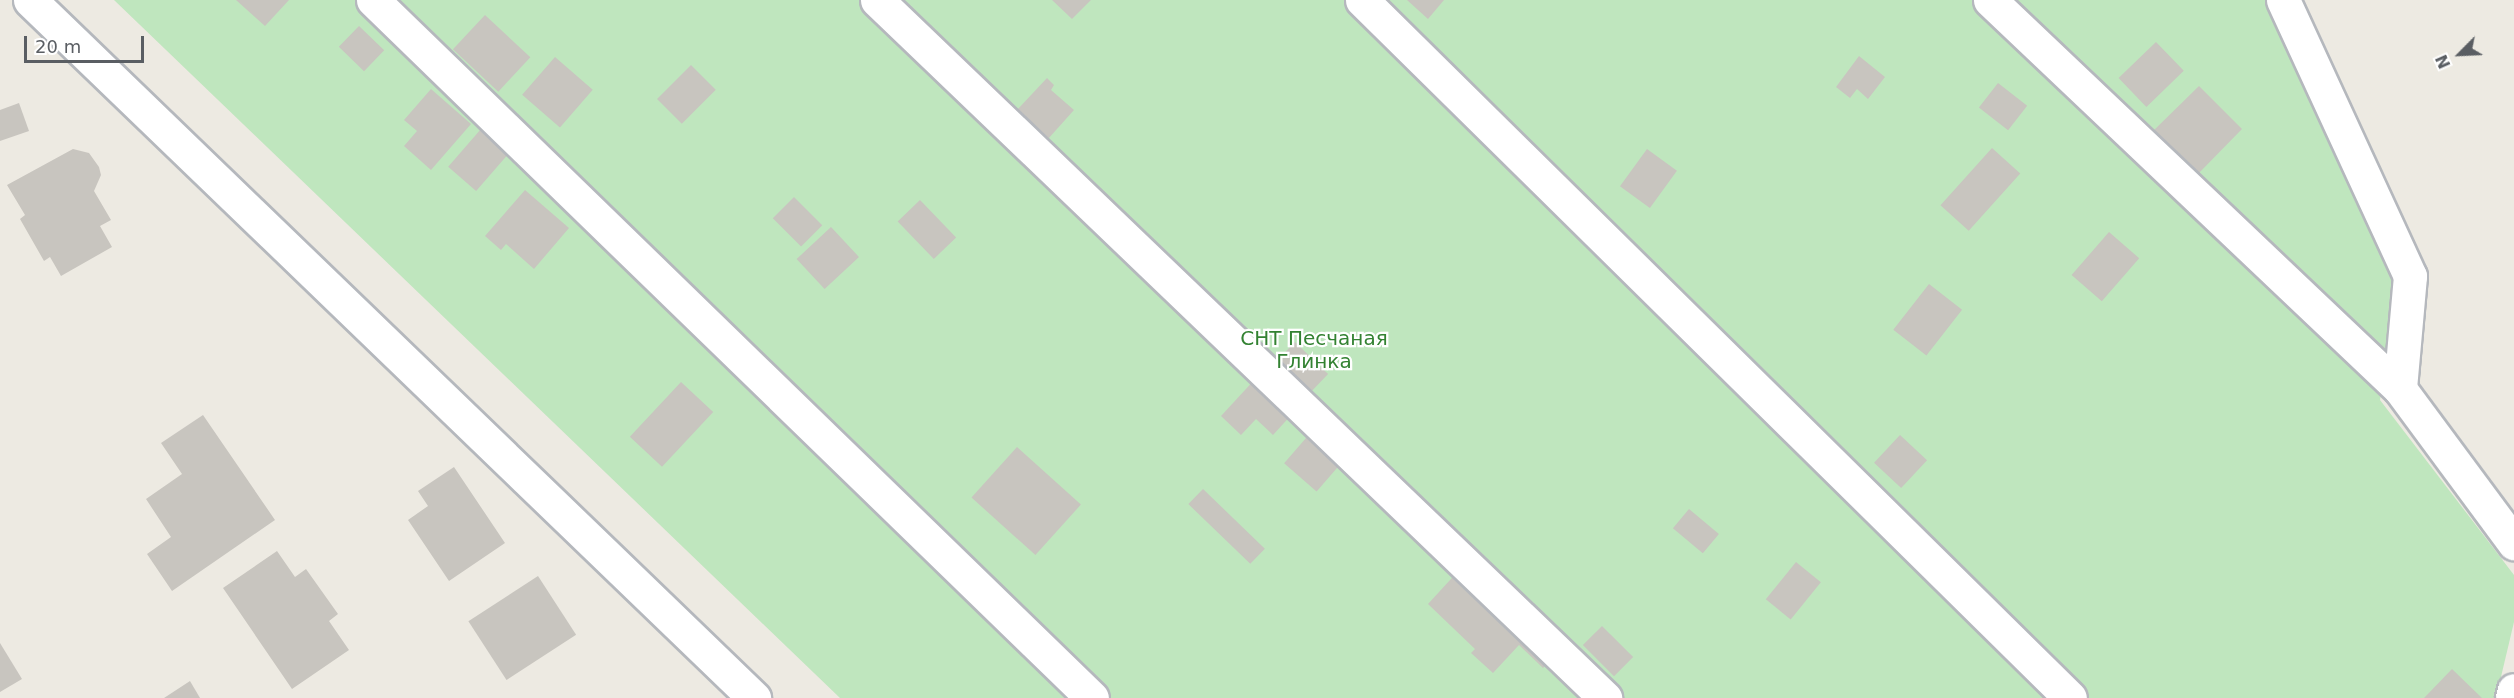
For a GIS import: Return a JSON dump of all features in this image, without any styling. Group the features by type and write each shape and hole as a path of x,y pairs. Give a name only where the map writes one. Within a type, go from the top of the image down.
{"street":[{"path":"30,0 754,698"},
{"path":"373,0 1092,698"},
{"path":"877,0 1605,698"},
{"path":"1362,0 2070,698"},
{"path":"1990,0 2400,389 2514,543"},
{"path":"2283,0 2410,276 2400,389"},
{"path":"2512,698 2514,690"}],"green space":[{"name":"СНТ Песчаная Глинка","path":"114,0 2270,0 2397,282 2380,400 2514,575 2514,622 2496,698 840,698"}],"building":[{"path":"236,0 289,0 265,26"},
{"path":"1052,0 1091,0 1072,19"},
{"path":"1407,0 1444,0 1428,19"},
{"path":"485,15 530,57 498,92 453,49"},
{"path":"359,26 384,50 364,71 339,47"},
{"path":"2156,42 2184,71 2146,107 2119,78"},
{"path":"1859,56 1885,77 1868,99 1857,89 1850,98 1836,87"},
{"path":"555,57 593,90 560,128 522,95"},
{"path":"691,65 716,90 682,124 657,99"},
{"path":"1047,78 1054,85 1051,90 1074,110 1048,139 1017,110"},
{"path":"1998,83 2027,106 2008,130 1979,107"},
{"path":"2199,86 2242,129 2198,174 2167,144 2161,150 2148,136"},
{"path":"431,89 471,124 431,170 404,146 417,131 404,120"},
{"path":"19,103 29,131 0,141 0,110"},
{"path":"481,129 509,153 476,191 448,167"},
{"path":"1992,148 2020,173 1969,231 1940,205"},
{"path":"73,149 89,153 99,167 101,175 94,191 111,220 100,226 112,247 61,276 50,257 44,261 20,219 25,215 7,185"},
{"path":"1647,149 1677,171 1650,208 1620,186"},
{"path":"525,190 569,228 534,269 506,244 501,250 485,236"},
{"path":"794,197 822,225 801,246 773,218"},
{"path":"920,200 956,237 934,259 898,222"},
{"path":"831,227 859,257 825,289 797,259"},
{"path":"2109,232 2139,258 2102,301 2072,275"},
{"path":"1929,284 1962,310 1926,356 1893,330"},
{"path":"1295,342 1328,374 1310,393 1277,361"},
{"path":"1257,377 1294,412 1273,435 1256,419 1241,435 1221,416"},
{"path":"681,382 713,412 662,467 630,437"},
{"path":"203,415 275,520 172,591 147,554 171,537 146,499 182,474 161,443"},
{"path":"1313,430 1345,458 1317,491 1284,463"},
{"path":"1900,435 1927,460 1901,488 1874,463"},
{"path":"1017,447 1081,505 1035,555 971,498"},
{"path":"454,467 505,543 449,581 408,520 428,506 418,491"},
{"path":"1203,489 1265,549 1250,564 1188,504"},
{"path":"1689,509 1719,534 1703,553 1673,528"},
{"path":"277,551 295,577 306,569 338,614 329,621 349,650 292,689 223,588"},
{"path":"1796,562 1821,582 1791,619 1766,599"},
{"path":"1461,568 1555,656 1543,668 1519,645 1493,673 1471,653 1475,649 1428,604"},
{"path":"538,576 576,635 507,680 468,621"},
{"path":"1602,626 1633,657 1614,676 1583,645"},
{"path":"0,643 22,679 0,692"},
{"path":"2452,669 2482,698 2424,698"},
{"path":"190,681 200,698 164,698"}]}
